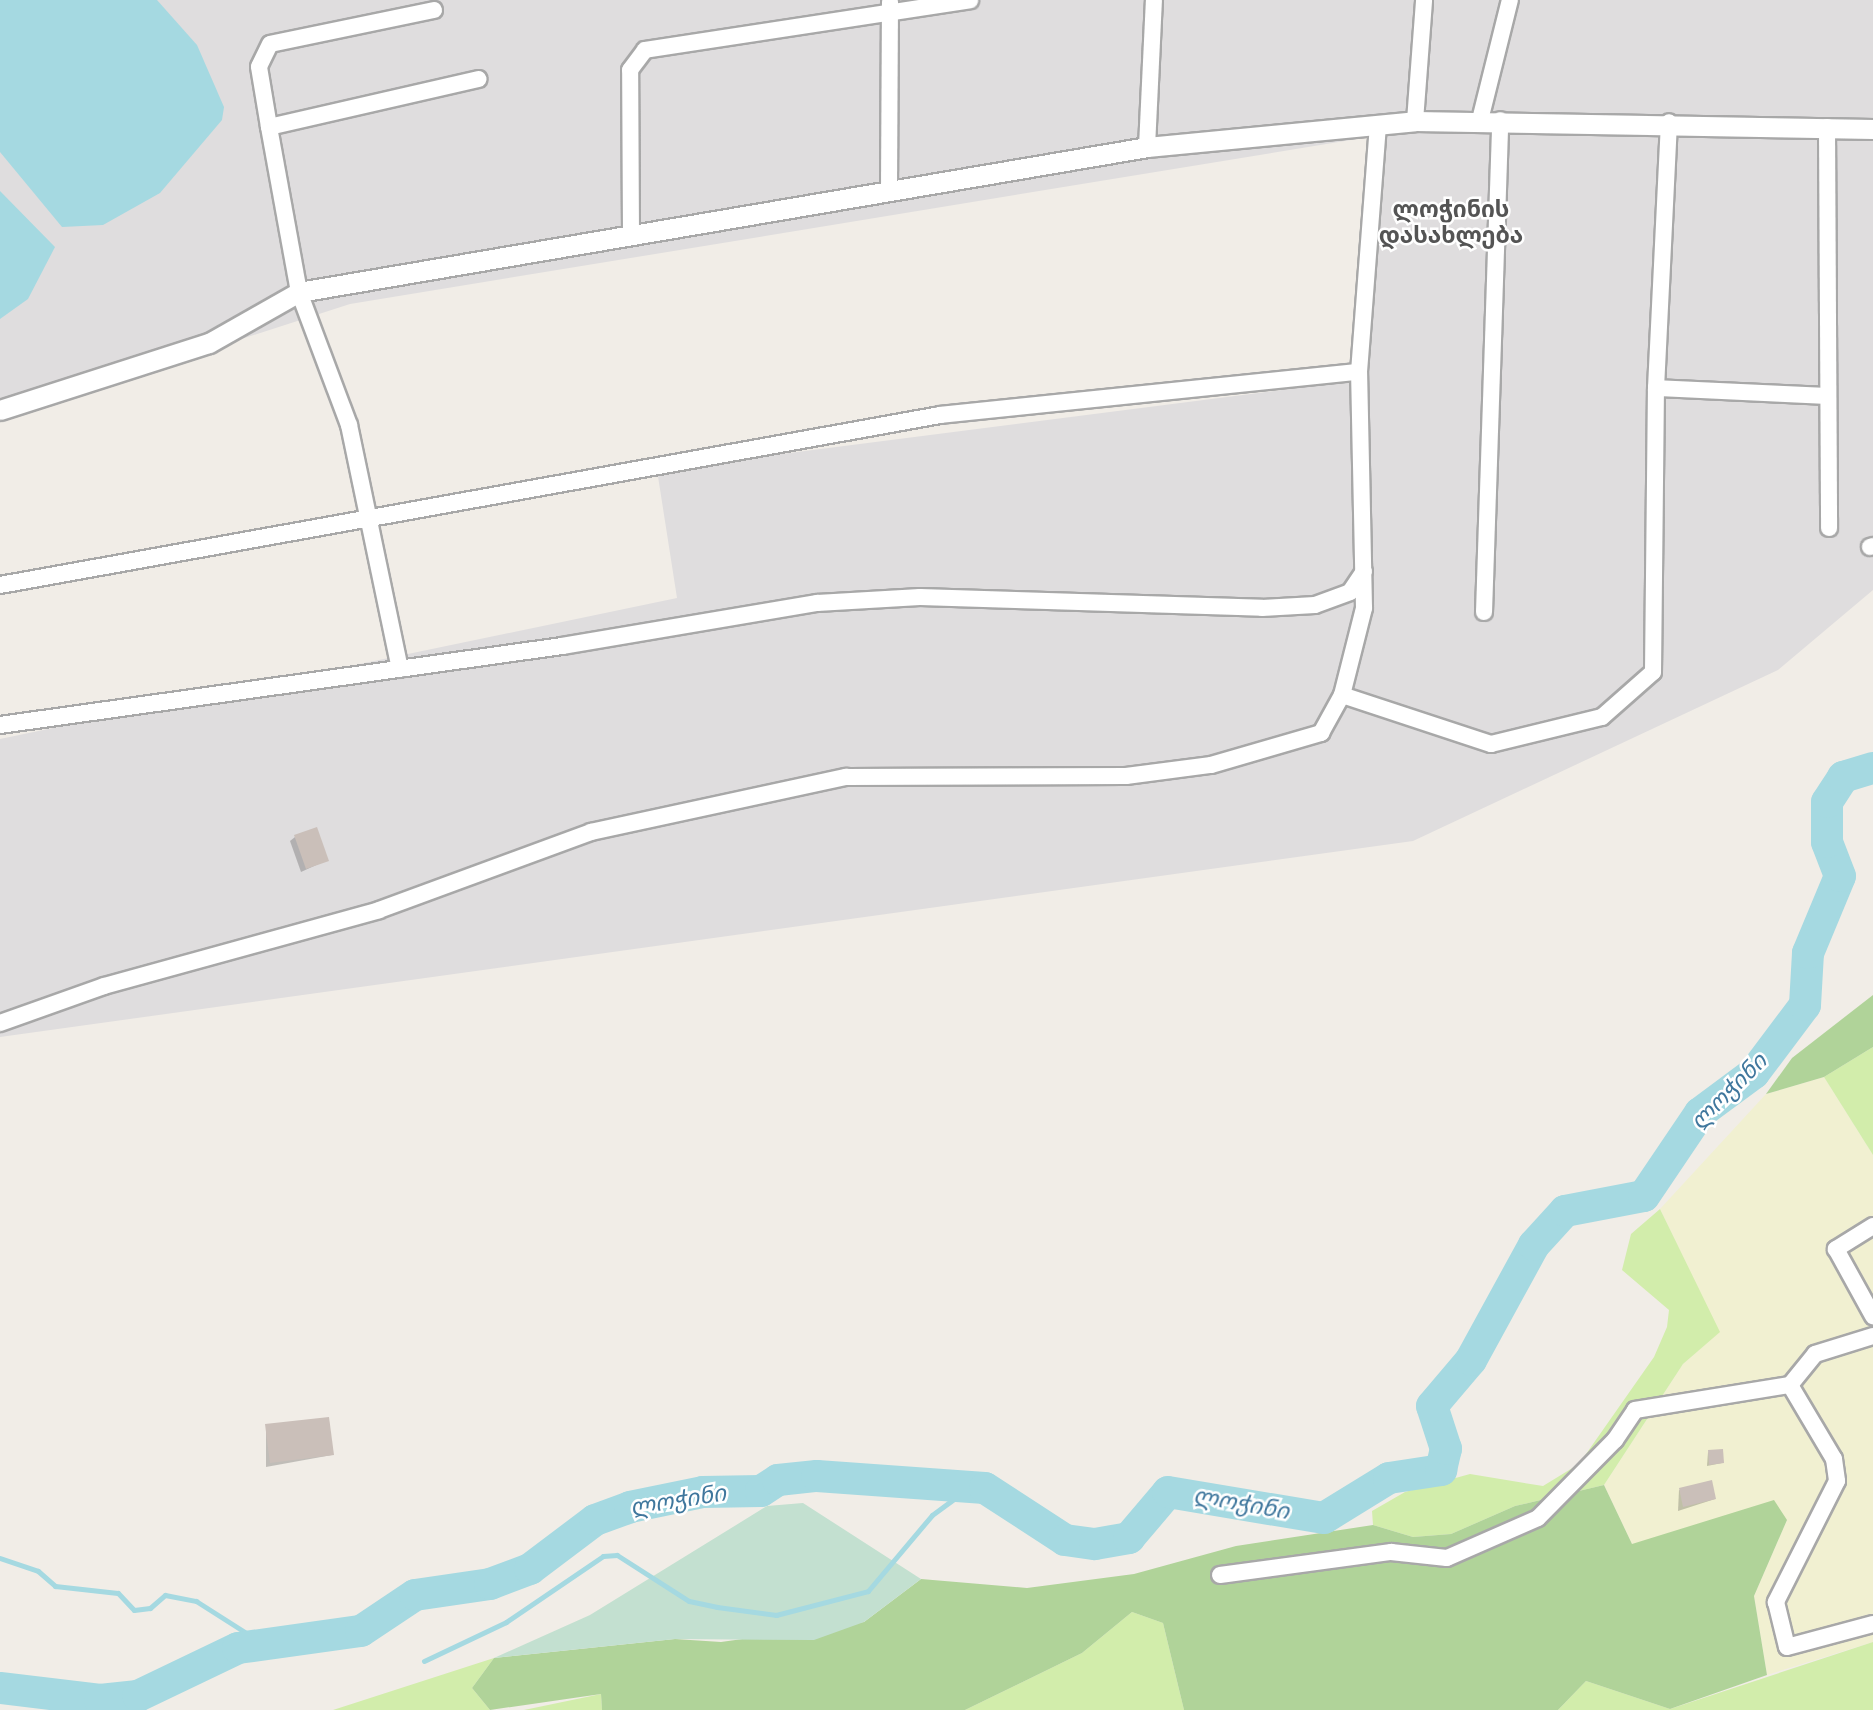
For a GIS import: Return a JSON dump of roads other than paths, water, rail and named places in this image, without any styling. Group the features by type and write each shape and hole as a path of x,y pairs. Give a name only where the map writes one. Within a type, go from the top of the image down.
{"street":[{"path":"631,234 628,113 634,59 671,46 890,5 970,0"},
{"path":"1147,147 1154,0"},
{"path":"1415,121 1424,0"},
{"path":"1480,120 1510,0"},
{"path":"889,190 890,5"},
{"path":"400,669 349,425 299,292 259,67 270,44 434,10"},
{"path":"269,127 479,79"},
{"path":"1485,612 1500,120"},
{"path":"0,410 209,343 299,292 1147,147 1415,121 1669,122 1873,129"},
{"path":"1342,695 1403,710 1491,744 1602,717 1653,673 1656,388 1669,122"},
{"path":"0,1023 104,986 379,910 591,832 846,777 1126,776 1211,765 1321,733 1342,695 1364,608 1359,372 1378,125"},
{"path":"1827,127 1825,396 1829,528"},
{"path":"0,585 368,522 940,415 1359,372"},
{"path":"1656,388 1825,396"},
{"path":"0,725 400,669 817,603 920,597 1192,608 1315,604 1350,592 1364,571"},
{"path":"1873,1226 1836,1249 1873,1316"},
{"path":"1220,1575 1391,1552 1447,1558 1538,1518 1615,1440 1635,1410 1790,1385 1815,1354 1873,1336"},
{"path":"1790,1385 1834,1459 1837,1481 1776,1602 1787,1647 1873,1624"}],"water":[{"path":"0,0 157,0 197,45 224,107 222,120 160,193 103,225 62,227 0,152"},
{"path":"0,191 55,247 28,299 0,319"}],"waterway":[{"name":"ლოჭინი","path":"0,1688 100,1700 138,1696 238,1648 361,1631 415,1595 490,1584 530,1569 595,1520 630,1507 703,1492 761,1491 778,1480 817,1476 985,1488 1065,1540 1095,1544 1129,1538 1168,1492 1324,1518 1389,1478 1441,1470 1446,1449 1432,1406 1471,1360 1534,1245 1565,1211 1644,1196 1700,1113 1754,1073 1805,1005 1808,953 1840,876 1827,842 1827,802 1843,777 1873,768"},
{"path":"424,1661 506,1622 603,1556 617,1555 689,1601 776,1615 868,1591 932,1515 966,1490"},
{"path":"0,1558 38,1571 55,1586 118,1593 134,1610 150,1608 165,1595 196,1601 265,1645"}],"district":[{"name":"ლოჭინის დასახლება","path":"1451,223"}]}
